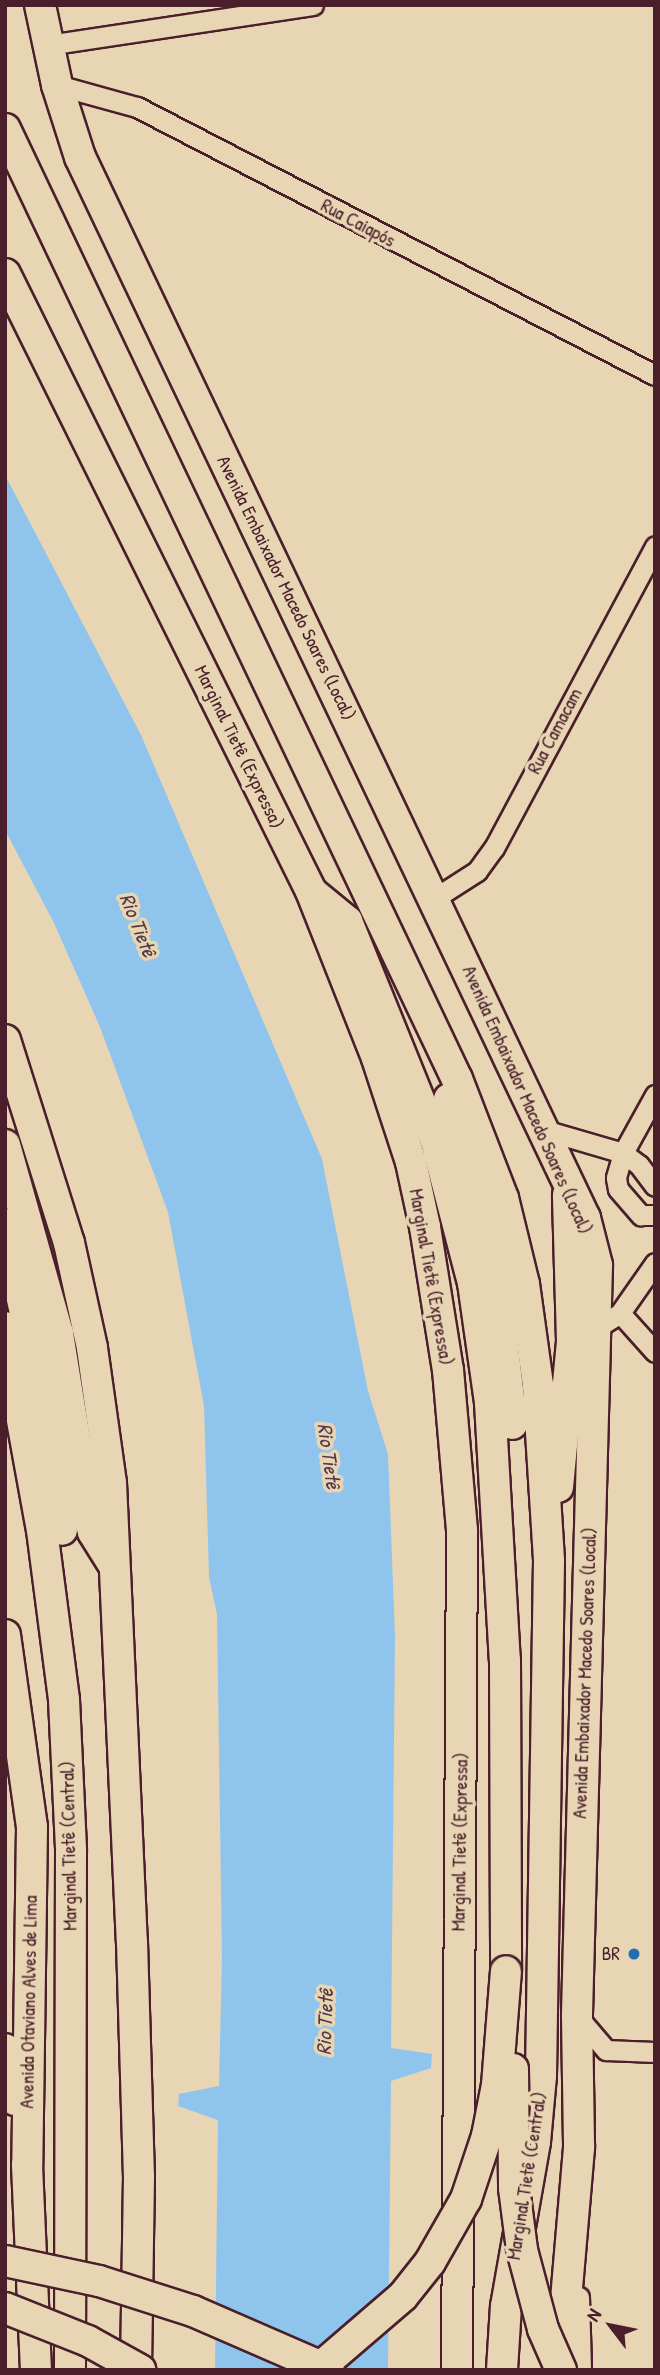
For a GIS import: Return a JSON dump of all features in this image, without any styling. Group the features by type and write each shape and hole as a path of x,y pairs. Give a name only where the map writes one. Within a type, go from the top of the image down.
{"highway":[{"name":"Avenida Embaixador Macedo Soares (Local)","path":"40,5 57,85 80,157 585,1218 597,1265 609,1320 585,1637 576,2189 560,2370"},
{"path":"5,129 436,1031 488,1154 524,1284 538,1385 549,1561"},
{"name":"Marginal Tietê (Expressa)","path":"5,274 311,891 377,1058 411,1162 439,1315 456,1447 463,1598 457,2370"},
{"path":"311,891 347,921 436,1141 473,1283 491,1403 505,1660 506,1813 506,1971 497,2085 487,2136 466,2199 429,2262 403,2296 317,2370"},
{"path":"436,1031 505,1337 520,1611 505,1660"},
{"path":"5,1040 69,1243 92,1348 111,1483 138,2163 138,2370"},
{"path":"5,1145 58,1333 86,1507 93,1532 115,1567"},
{"path":"549,1561 569,1401 567,1184"},
{"path":"5,1224 34,1353 64,1545 68,1662 64,1700"},
{"name":"Marginal Tietê (Central)","path":"5,1327 42,1530 64,1700 71,1851 70,2370"},
{"name":"Marginal Tietê (Central)","path":"502,2370 506,2306 540,2106 549,1561"},
{"name":"Avenida Otaviano Alves de Lima","path":"5,1635 32,1827 27,2165 36,2370"},
{"path":"506,1971 513,2003 514,2188 520,2236 531,2293 560,2370"},
{"path":"5,2049 27,2165"},
{"path":"5,2261 99,2281 193,2311 329,2370"},
{"path":"5,2308 88,2341 138,2370"}],"street":[{"path":"48,45 313,5"},
{"name":"Rua Caiapós","path":"57,85 137,107 655,375"},
{"name":"Rua Camacam","path":"435,898 477,871 494,848 655,546"},
{"path":"655,1095 616,1167 618,1189 641,1215 655,1215"},
{"path":"541,1129 623,1153 655,1186"},
{"path":"655,1263 609,1320 655,1352"},
{"path":"577,2016 606,2050 655,2052"},
{"path":"576,2189 581,2370"}],"water":[{"name":"Rio Tietê","path":"5,475 141,735 322,1159 368,1391 388,1454 395,1636 391,2048 432,2054 431,2068 391,2081 388,2370 215,2370 218,2120 178,2106 179,2094 219,2086 222,1957 217,1614 209,1577 204,1406 168,1212 100,1027 54,923 5,830"}],"place":[{"name":"BR","path":"634,1954"}]}
